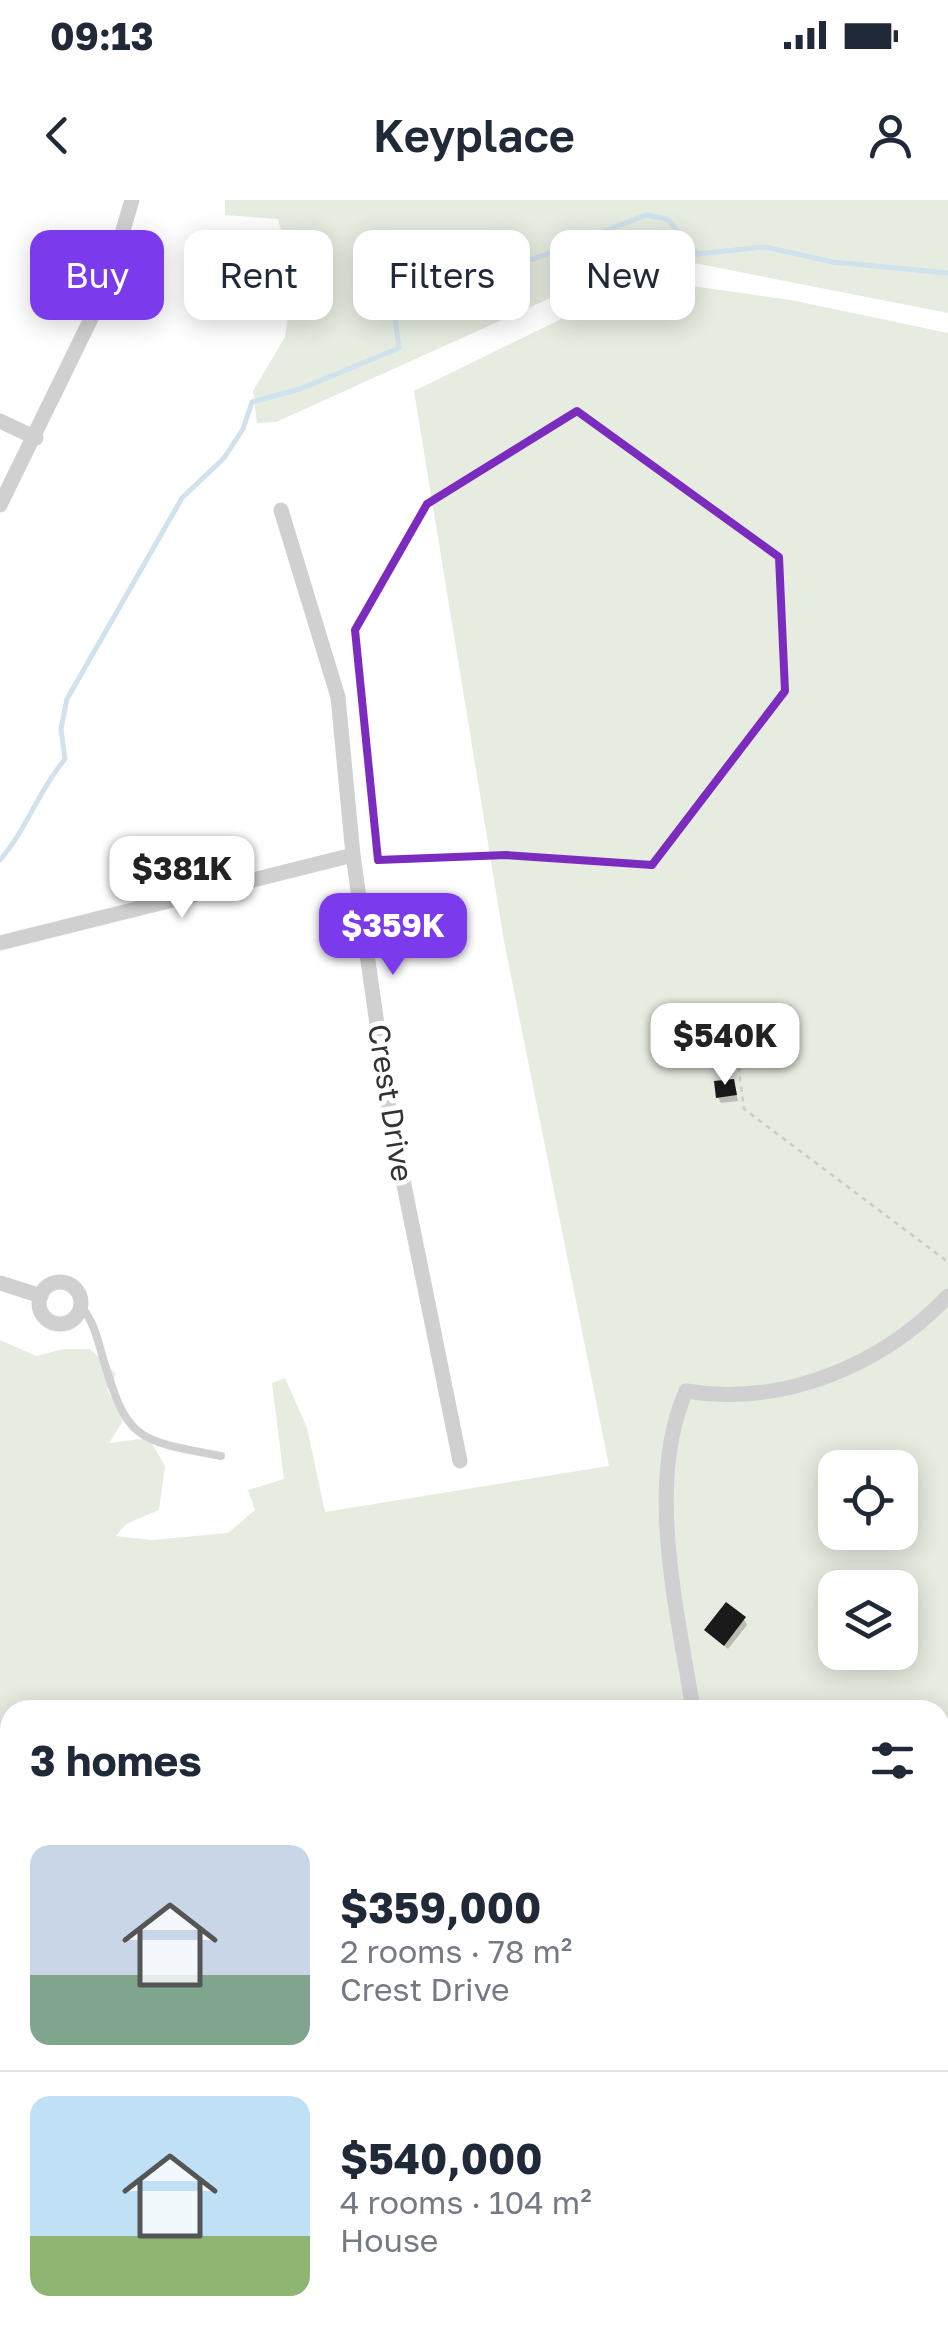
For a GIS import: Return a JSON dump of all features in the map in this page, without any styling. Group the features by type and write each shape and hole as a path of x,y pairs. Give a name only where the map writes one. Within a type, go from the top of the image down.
{"street":[{"path":"0,505 105,290 132,200"},
{"path":"0,421 36,438"},
{"name":"Crest Drive","path":"281,510 338,697 352,855 390,1116 460,1461"},
{"path":"0,942 352,855"},
{"path":"0,1282 40,1296"},
{"path":"62,1282 76,1290 81,1306 73,1320 58,1324 44,1316 40,1296 47,1287 62,1282"},
{"path":"691,1700 670,1565 667,1460 676,1414 686,1391 716,1396 767,1392 827,1375 878,1356 923,1323 948,1296"}],"lane":[{"path":"81,1306 92,1321 118,1408 128,1426 178,1448 220,1456"}],"path":[{"path":"790,1006 739,1070 744,1109 948,1262"}],"highlighted area":[{"path":"577,411 779,557 785,691 652,865 506,855 378,860 355,630 427,504"}],"shaded area":[{"path":"225,200 948,200 948,313 695,263 695,230 550,230 550,298 530,307 530,230 353,230 353,320 502,320 276,422 257,423 253,391 285,337 288,320 333,320 333,230 281,230 278,219 225,215"},
{"path":"695,286 791,300 948,333 948,1700 0,1700 0,1340 36,1356 64,1349 90,1349 116,1374 107,1389 123,1421 109,1443 149,1438 165,1466 159,1510 126,1524 116,1536 151,1540 228,1533 255,1510 248,1490 284,1479 272,1383 285,1378 307,1428 325,1512 609,1466 504,941 414,391 559,320 695,320"}],"building":[{"path":"734,1079 737,1095 716,1098 714,1081"},
{"path":"726,1602 746,1617 724,1646 704,1630"}],"waterway":[{"path":"0,860 65,759 61,729 67,699 182,498 224,458 243,429 252,402 300,389 399,348 393,304 399,287 465,267 534,259 646,215 667,219 697,254 765,247 833,262 948,273"}]}
